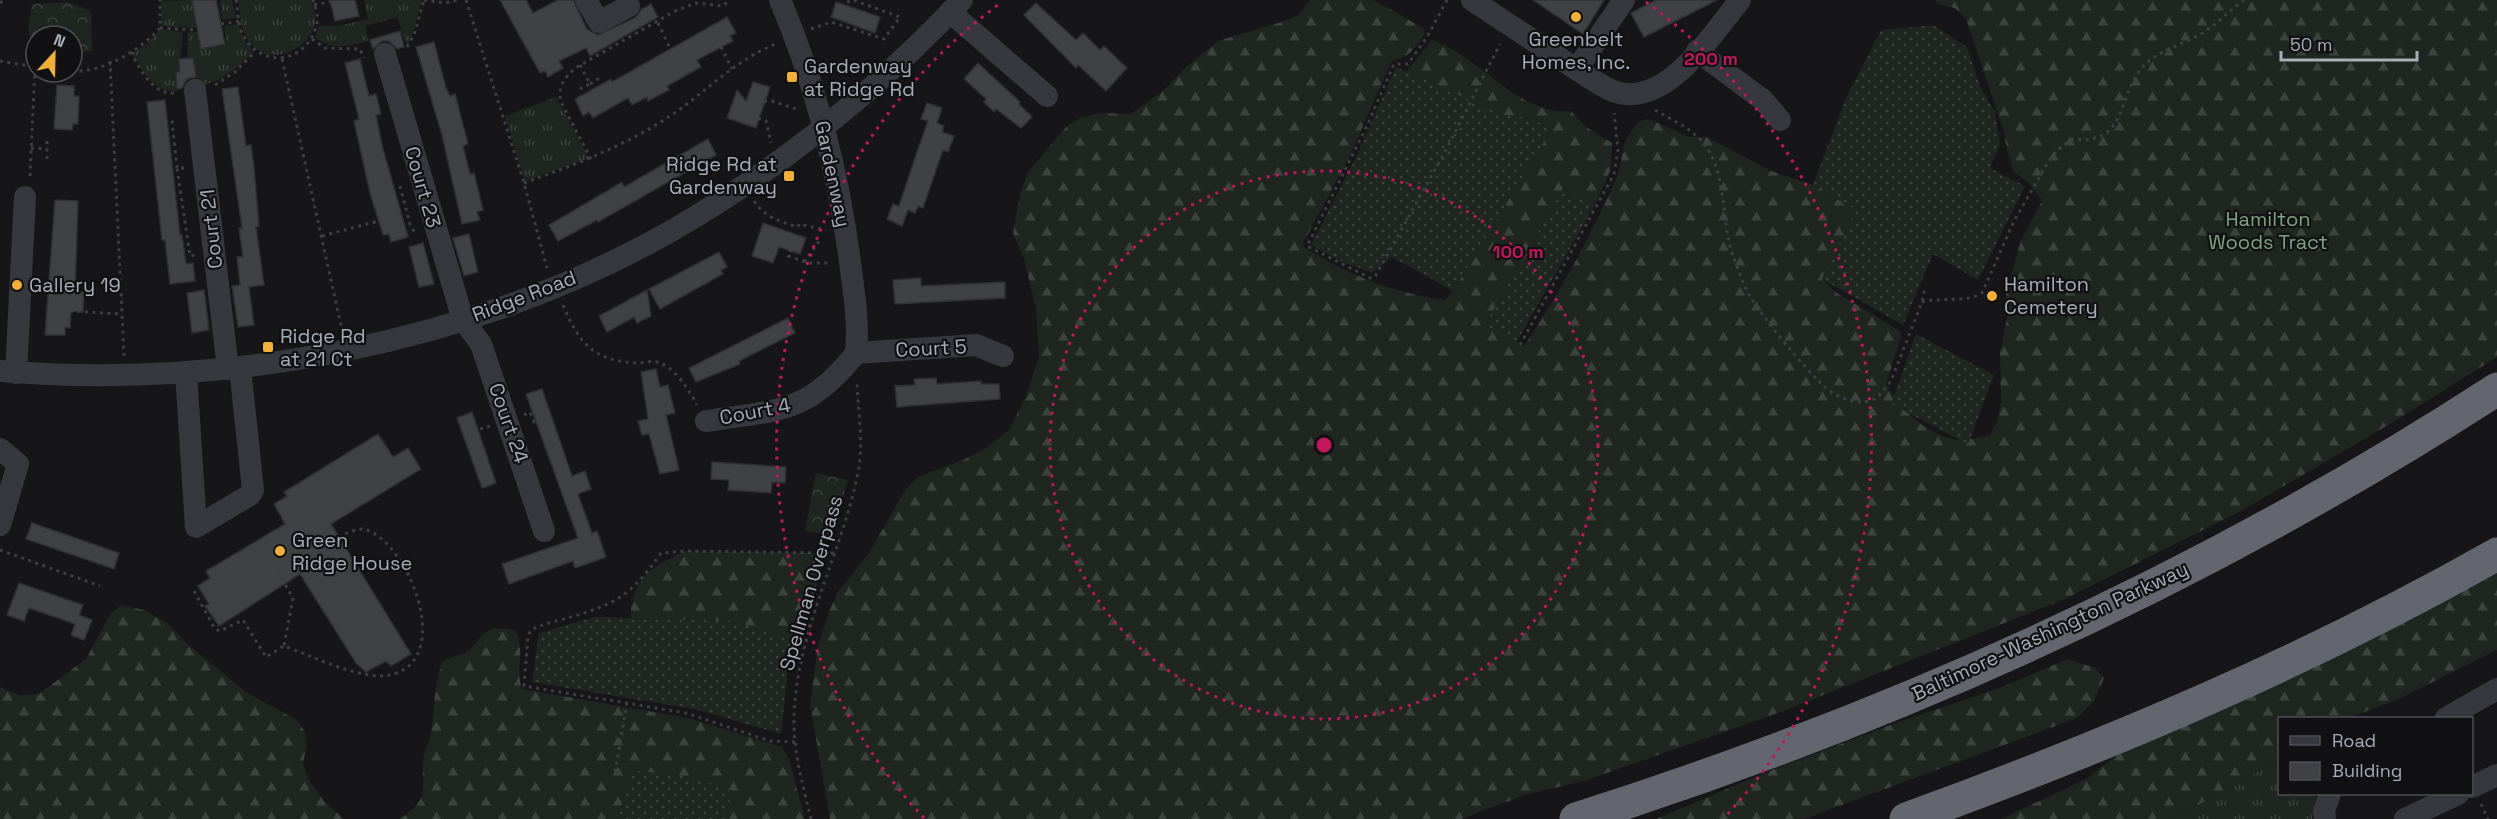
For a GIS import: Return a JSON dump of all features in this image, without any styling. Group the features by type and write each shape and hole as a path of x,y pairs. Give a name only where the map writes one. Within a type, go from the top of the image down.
{"highway":[{"name":"Baltimore-Washington Parkway","path":"1576,819 1838,726 1990,663 2114,605 2349,480 2497,388"},
{"path":"1906,819 2036,772 2159,722 2283,666 2408,604 2497,554"}],"street":[{"path":"586,0 599,22 629,6"},
{"name":"Gardenway","path":"780,0 815,88 838,179 857,319 856,354"},
{"path":"1472,0 1577,69 1616,91 1639,94 1658,87 1682,70 1740,0"},
{"path":"1577,69 1622,3"},
{"path":"956,6 1047,96"},
{"name":"Ridge Road","path":"8,372 125,375 186,373 234,368 346,350 463,320 554,286 623,256 672,230 779,161 824,127 907,56 956,6"},
{"path":"1697,51 1763,100 1780,120"},
{"name":"Court 23","path":"374,56 463,320"},
{"name":"Court 21","path":"186,373 196,527 250,495 253,490 195,89"},
{"path":"8,372 27,187"},
{"name":"Court 24","path":"463,320 481,344 544,531"},
{"name":"Court 5","path":"856,354 976,345 1003,357"},
{"name":"Court 4","path":"706,421 794,406 830,385 856,354"},
{"path":"0,449 18,464 0,525"},
{"path":"2448,717 2497,689"},
{"path":"2473,787 2497,775"},
{"path":"2325,819 2325,806 2330,795"},
{"path":"2404,819 2456,795"}],"path":[{"path":"0,3 4,0"},
{"path":"160,0 160,28"},
{"path":"236,0 244,36 255,52 268,58 282,59 296,52 312,39 318,20 313,0"},
{"path":"408,47 424,0 446,3 458,0"},
{"path":"466,0 524,183 548,271"},
{"path":"591,159 561,102 559,94 564,80 580,65 658,23 675,11 696,3 723,6 729,0"},
{"path":"1447,0 1427,37 1408,64 1394,64 1366,128 1307,246 1370,278 1376,277 1448,148 1509,24"},
{"path":"1922,302 1934,299 1976,297 1982,293 2014,221 2056,151 2073,139 2090,141 2101,138 2114,123 2141,69 2162,53 2205,32 2244,0"},
{"path":"810,30 831,22 884,39 900,16 861,1 850,1"},
{"path":"314,5 330,2"},
{"path":"221,24 240,21"},
{"path":"658,23 669,46"},
{"path":"84,70 131,52 160,28 197,30"},
{"path":"312,39 325,48 360,49 374,56"},
{"path":"524,183 591,159 669,116 732,69 778,44"},
{"path":"721,47 732,69"},
{"path":"131,52 146,78 159,90 195,89 235,72 255,52"},
{"path":"282,59 346,350"},
{"path":"0,61 24,65"},
{"path":"111,61 125,375"},
{"path":"580,65 590,84"},
{"path":"584,93 581,88 598,79 601,84"},
{"path":"27,187 35,84"},
{"path":"1520,345 1593,216 1614,174 1618,150 1616,91 1687,128 1704,143 1718,175 1732,251 1747,291 1794,352 1826,388 1842,398 1857,402 1872,400 1885,389 1891,381 1922,302 1925,288"},
{"path":"764,101 772,101 801,111"},
{"path":"758,118 766,121 770,140 779,161"},
{"path":"47,138 47,159"},
{"path":"31,148 47,149"},
{"path":"744,184 761,212 798,227 799,225 819,230 846,229"},
{"path":"400,186 410,224 421,242"},
{"path":"322,236 382,220"},
{"path":"796,232 798,227"},
{"path":"804,262 820,240"},
{"path":"791,249 788,256 804,262 850,262"},
{"path":"561,301 575,334 593,352 617,360 657,362 680,378 706,421"},
{"path":"70,311 122,314"},
{"name":"Spellman Overpass","path":"811,819 795,742 794,714 803,658 851,502 861,450 856,354"},
{"path":"325,528 336,546"},
{"path":"284,646 374,675 394,674 419,656 423,642 417,597 393,551 368,530 360,530 332,540"},
{"path":"0,550 100,586"},
{"path":"795,742 770,741 686,713 524,686 528,636 531,630 601,606 626,594 647,573 661,553 687,551 834,553"},
{"path":"194,591 213,621 215,630 220,631 243,620 266,657 284,646 293,598 278,572"},
{"path":"615,772 627,703"}],"green space":[{"path":"192,0 198,28 162,26 161,1"},
{"path":"220,0 232,0 236,18 222,20"},
{"path":"238,0 311,0 315,23 310,35 292,51 270,54 259,51 250,44 244,32"},
{"path":"364,0 422,0 407,46 397,17 365,26 368,41 361,43 334,46 315,38 319,26 338,26 368,19"},
{"name":"Hamilton Woods Tract","path":"1310,0 1374,0 1423,28 1425,33 1412,51 1404,57 1393,60 1389,67 1349,158 1303,243 1304,247 1337,266 1390,288 1445,300 1453,291 1551,130 1532,118 1503,115 1406,72 1432,40 1451,48 1500,84 1533,104 1551,110 1571,111 1586,127 1612,143 1611,169 1594,206 1563,189 1485,325 1524,346 1561,287 1594,225 1618,175 1625,145 1632,130 1639,121 1649,119 1689,137 1707,137 1771,171 1813,185 1856,210 1822,279 1837,293 1900,331 1901,337 1886,384 1915,420 1935,433 1961,440 1990,435 1997,422 2001,403 2000,352 2008,314 2006,295 2021,240 2042,201 2030,184 2014,172 2004,132 1966,19 1955,8 1937,4 1935,0 2497,0 2497,357 2395,421 2241,511 2065,599 1778,713 1587,780 1525,795 1461,819 830,819 810,704 818,646 837,593 869,553 905,490 918,477 965,459 986,448 1009,430 1026,396 1039,358 1036,309 1024,259 1013,233 1020,194 1028,172 1066,127 1080,118 1101,113 1131,114 1163,91 1183,70 1218,41 1288,20 1299,15"},
{"path":"67,2 91,11 92,51 84,52 84,24 29,24 32,4"},
{"path":"238,24 244,40 254,52 228,74 207,84 198,86 195,70 175,73 177,91 162,89 155,85 140,67 132,53 146,45 161,29 183,32 179,67 187,67 188,32 198,32 203,48 227,44 224,26"},
{"path":"1933,25 1967,47 1980,86 1995,112 2000,144 1990,168 2025,186 1978,280 1933,254 1903,325 1822,279 1856,210 1813,185 1845,100 1881,30"},
{"path":"1396,67 1503,115 1532,118 1551,130 1453,291 1392,257 1372,273 1341,261 1311,245 1355,159"},
{"path":"556,97 589,158 525,181 505,116"},
{"path":"1563,189 1594,206 1516,343 1485,325"},
{"path":"1916,334 1994,375 1968,444 1891,404"},
{"path":"816,473 848,480 831,535 805,531"},
{"path":"686,551 816,553 820,562 817,584 791,640 732,621 632,618 631,609 636,590 646,574"},
{"path":"2497,554 2497,650 2397,700 2351,717 2278,717 2278,761 2173,819 2001,819 2086,779 2159,722"},
{"path":"121,605 144,610 169,624 187,644 247,693 297,720 305,732 307,744 303,763 310,782 325,802 344,819 0,819 0,687 19,695 39,694 86,659 111,613"},
{"path":"594,617 732,621 791,640 781,734 694,709 532,682 539,633"},
{"path":"493,628 515,630 520,645 522,689 688,718 782,747 789,759 805,819 726,819 732,790 633,770 618,819 400,819 416,805 422,793 423,760 430,738 437,680 443,661 469,651 483,634"},
{"path":"2068,659 2095,668 2104,678 2094,701 2077,718 1804,819 1656,819 1767,772 1893,724 2002,687"},
{"path":"2278,761 2278,795 2316,795 2312,819 2173,819"},
{"path":"632,770 696,778 732,790 726,819 618,819"}],"building":[{"path":"192,0 216,0 225,44 201,49"},
{"path":"330,0 355,0 359,16 335,21"},
{"path":"500,0 526,0 533,13 558,0 573,0 587,29 598,35 635,18 642,9 651,4 658,17 590,56 586,48 559,61 563,68 548,77 545,71 540,73"},
{"name":"Greenbelt Homes, Inc.","path":"1533,0 1604,0 1583,34"},
{"path":"1656,0 1717,0 1644,37 1631,13"},
{"path":"836,2 880,17 875,33 831,17"},
{"path":"1036,3 1076,40 1083,33 1100,50 1104,46 1127,68 1106,91 1078,65 1076,68 1024,15"},
{"path":"727,17 736,33 730,36 733,41 697,60 701,67 667,86 669,90 648,101 647,97 632,105 628,98 593,118 589,112 583,116 575,99 611,79 612,82"},
{"path":"400,31 404,47 397,49 389,41 382,41 373,49 370,40"},
{"path":"434,42 446,88 450,96 455,94 468,144 463,146 470,174 474,173 483,210 477,212 480,220 462,224 442,135 416,47"},
{"path":"193,58 196,77 187,79 182,88 177,89 176,73 180,72 179,59"},
{"path":"360,59 369,96 376,94 381,114 376,115 383,149 408,237 391,242 389,234 383,235 370,193 354,121 359,119 345,63"},
{"path":"978,63 1020,102 1019,104 1032,117 1021,128 996,109 994,112 984,102 986,99 964,79"},
{"path":"753,82 770,87 756,128 727,118 737,90 746,101"},
{"path":"57,85 74,86 74,96 79,96 78,124 73,124 72,130 54,129"},
{"path":"238,87 246,146 251,145 254,167 259,226 256,227 264,285 249,287 254,325 238,327 232,286 240,285 237,257 243,257 239,228 242,228 222,89"},
{"path":"165,100 180,235 182,235 186,264 193,263 195,281 170,284 165,240 162,240 147,102"},
{"path":"927,103 942,108 937,123 944,126 942,132 954,136 948,152 943,150 923,208 918,206 915,213 908,210 902,226 887,219 893,204 899,206 928,121 921,119"},
{"path":"708,139 716,155 598,222 597,220 558,241 549,225 622,182 624,187"},
{"path":"55,200 78,201 75,291 84,292 83,312 71,311 70,328 65,327 65,335 45,335"},
{"path":"763,223 806,238 800,254 779,247 773,263 752,256"},
{"path":"469,234 478,272 464,276 453,238"},
{"path":"423,243 434,284 419,287 409,247"},
{"path":"719,252 727,267 721,270 723,274 660,309 649,289"},
{"path":"921,278 921,286 1005,282 1005,298 895,304 893,280"},
{"path":"204,290 209,330 192,333 187,293"},
{"path":"647,290 651,316 637,323 634,317 607,332 599,316"},
{"path":"788,318 795,333 739,361 740,364 696,382 689,368"},
{"path":"656,369 660,387 668,385 675,413 666,415 679,470 660,474 649,434 642,435 638,421 648,419 641,372"},
{"path":"936,378 937,384 981,381 981,384 999,384 1000,399 897,407 895,386 915,385 914,379"},
{"path":"542,389 572,476 585,471 591,489 578,494 592,533 597,531 606,557 575,568 573,561 509,584 502,564 578,538 526,394"},
{"path":"472,412 496,483 482,488 457,418"},
{"name":"Green Ridge House","path":"378,434 393,457 408,448 421,469 331,524 411,654 391,666 386,661 366,672 356,663 300,574 219,626 205,606 209,604 198,586 210,578 206,571 285,524 274,504 287,496 284,492"},
{"path":"712,462 786,467 785,483 772,482 771,493 728,490 729,480 711,479"},
{"path":"32,523 119,553 114,569 26,539"},
{"path":"19,583 83,605 79,615 92,620 84,640 71,635 75,624 29,608 24,621 7,615"}],"place":[{"name":"Greenbelt Homes, Inc.","path":"1576,17"},
{"name":"Gardenway at Ridge Rd","path":"792,77"},
{"name":"Ridge Rd at Gardenway","path":"789,176"},
{"name":"Gallery 19","path":"17,285"},
{"name":"Hamilton Cemetery","path":"1992,296"},
{"name":"Ridge Rd at 21 Ct","path":"268,347"},
{"name":"Green Ridge House","path":"280,551"}]}
